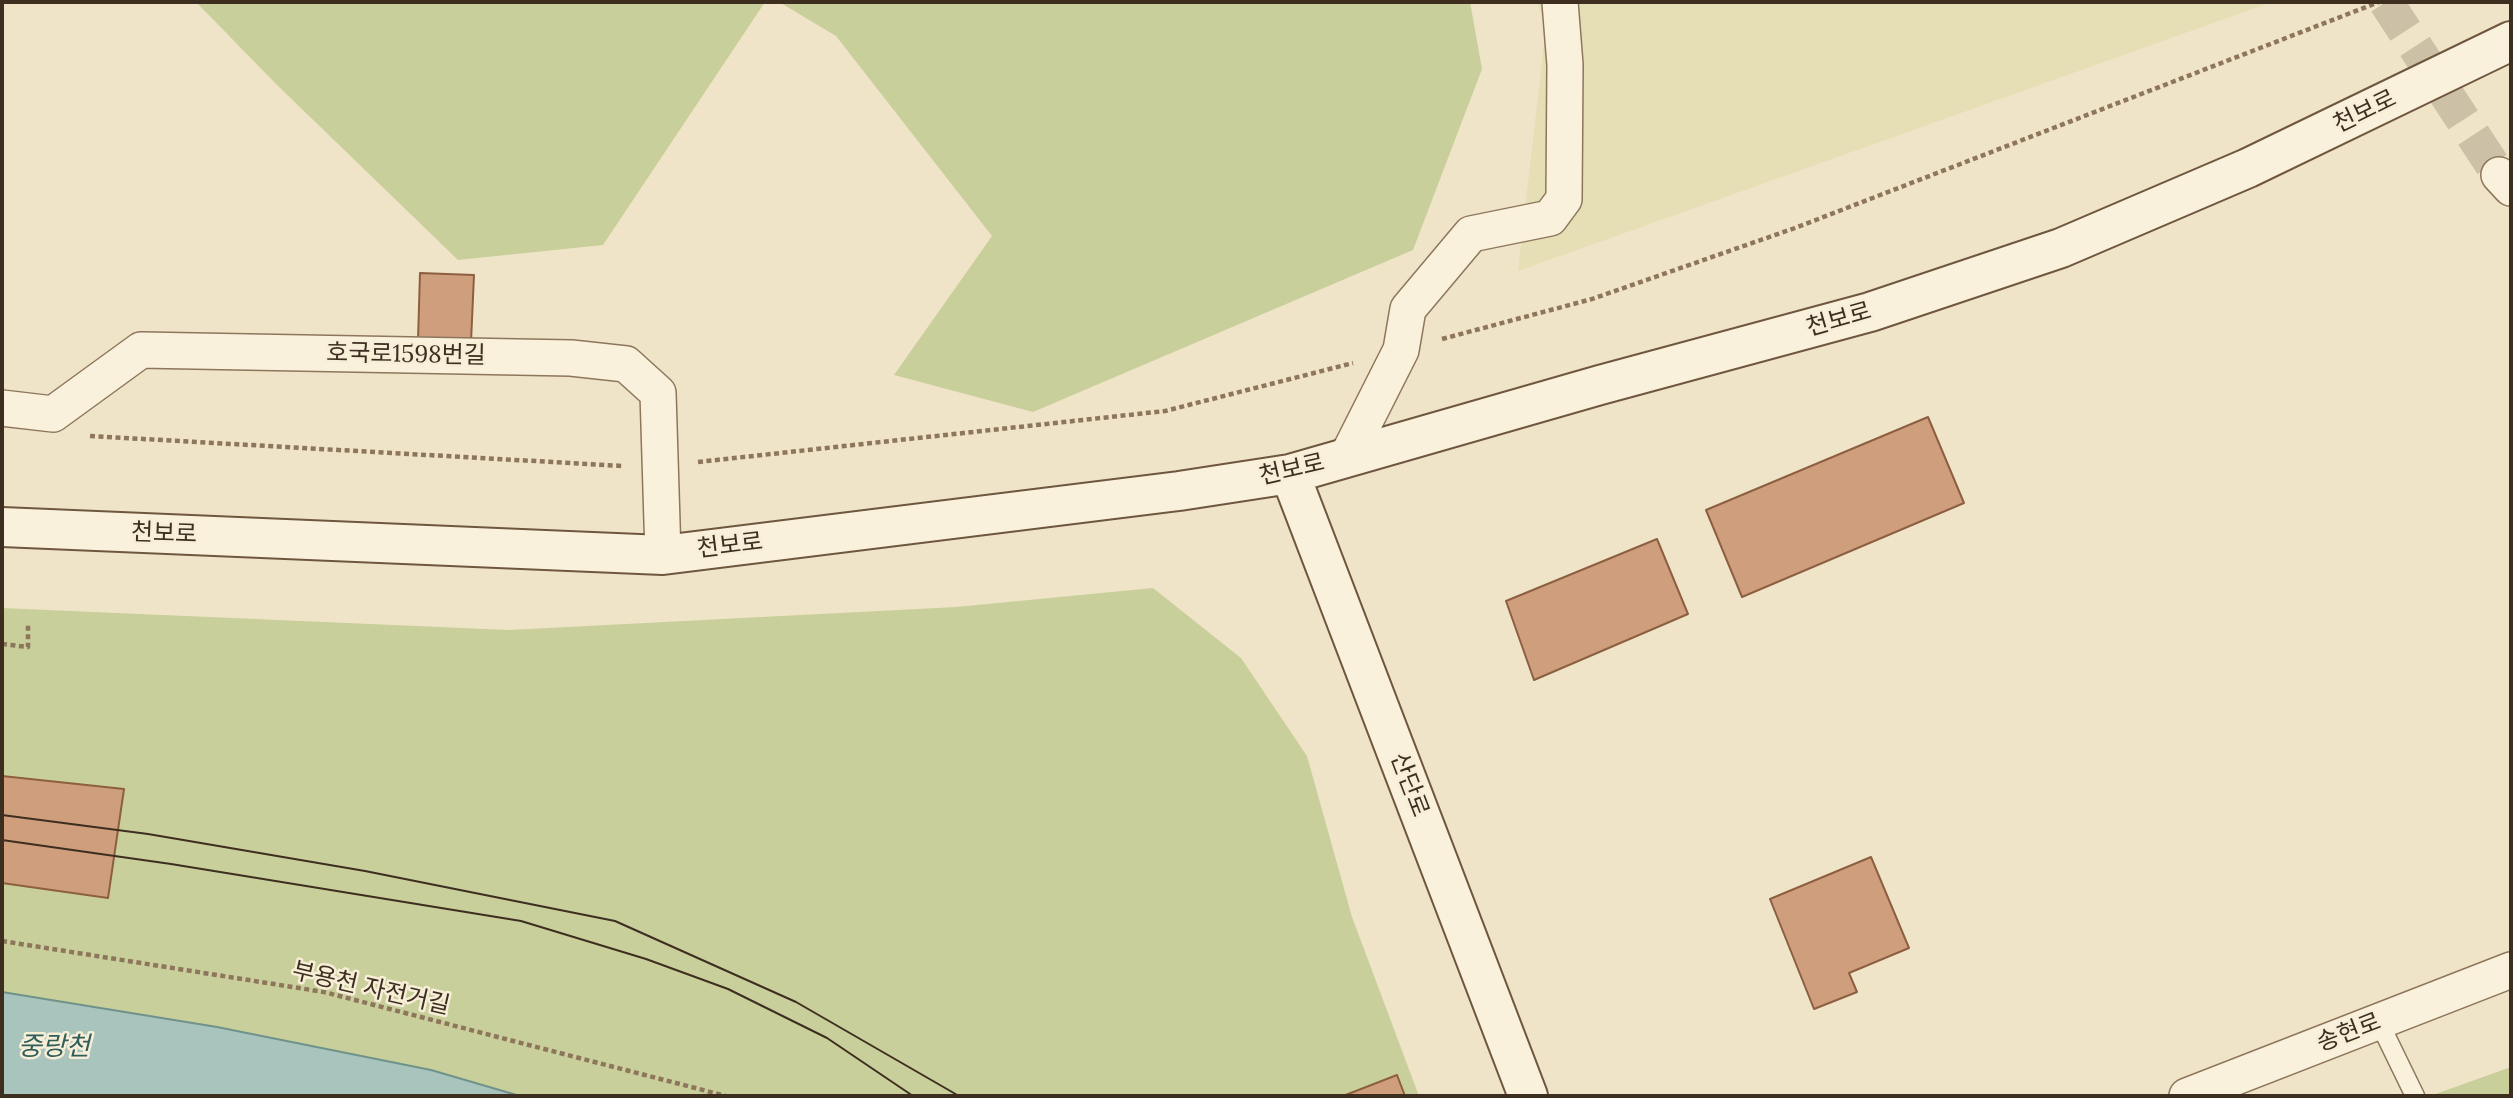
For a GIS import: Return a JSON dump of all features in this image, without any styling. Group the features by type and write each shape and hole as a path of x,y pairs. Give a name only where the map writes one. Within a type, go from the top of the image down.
{"main road":[{"name":"천보로","path":"2,527 663,555 1179,491 1290,474 1600,385 1870,312 2061,248 2248,168 2511,41"},
{"name":"산단로","path":"1290,474 1528,1096"}],"street":[{"path":"1347,457 1401,350 1408,309 1471,234 1550,218 1564,199 1565,6"},
{"name":"호국로1598번길","path":"2,408 53,414 141,350 571,358 625,365 658,393 663,555"},
{"name":"송현로","path":"2188,1096 2511,970"}],"lane":[{"path":"2379,1022 2415,1096"}],"path":[{"path":"87,436 628,466 660,465 1165,411 1592,299 1783,232 2379,2"},
{"path":"2,644 27,648 29,624"},
{"name":"부용천 자전거길","path":"2,941 324,992 726,1096"}],"shaded area":[{"path":"1537,2 2272,2 1518,271 1546,26"}],"green space":[{"path":"196,2 765,2 603,245 458,260 276,84"},
{"path":"779,2 1470,2 1482,69 1413,250 1033,412 894,375 992,236 836,36"},
{"path":"1153,588 1241,658 1307,756 1352,917 1419,1096 2,1096 2,608 509,630 956,607"},
{"path":"2511,1067 2511,1096 2430,1096"}],"water":[{"name":"중랑천","path":"2,992 217,1027 431,1070 520,1096 2,1096"}],"building":[{"path":"420,273 474,275 471,342 418,340"},
{"path":"1928,417 1964,503 1742,597 1706,510"},
{"path":"1657,539 1688,614 1534,680 1506,601"},
{"path":"2,776 124,789 108,898 2,883"},
{"path":"1871,857 1909,948 1849,973 1857,992 1814,1009 1770,899"},
{"path":"1397,1075 1405,1096 1343,1096"}],"tunnel":[{"path":"2386,2 2499,175"}],"tram line":[{"path":"2,815 148,834 365,871 615,921 796,1002 959,1096"},
{"path":"2,840 171,864 521,921 646,959 728,989 827,1038 913,1096"}]}
